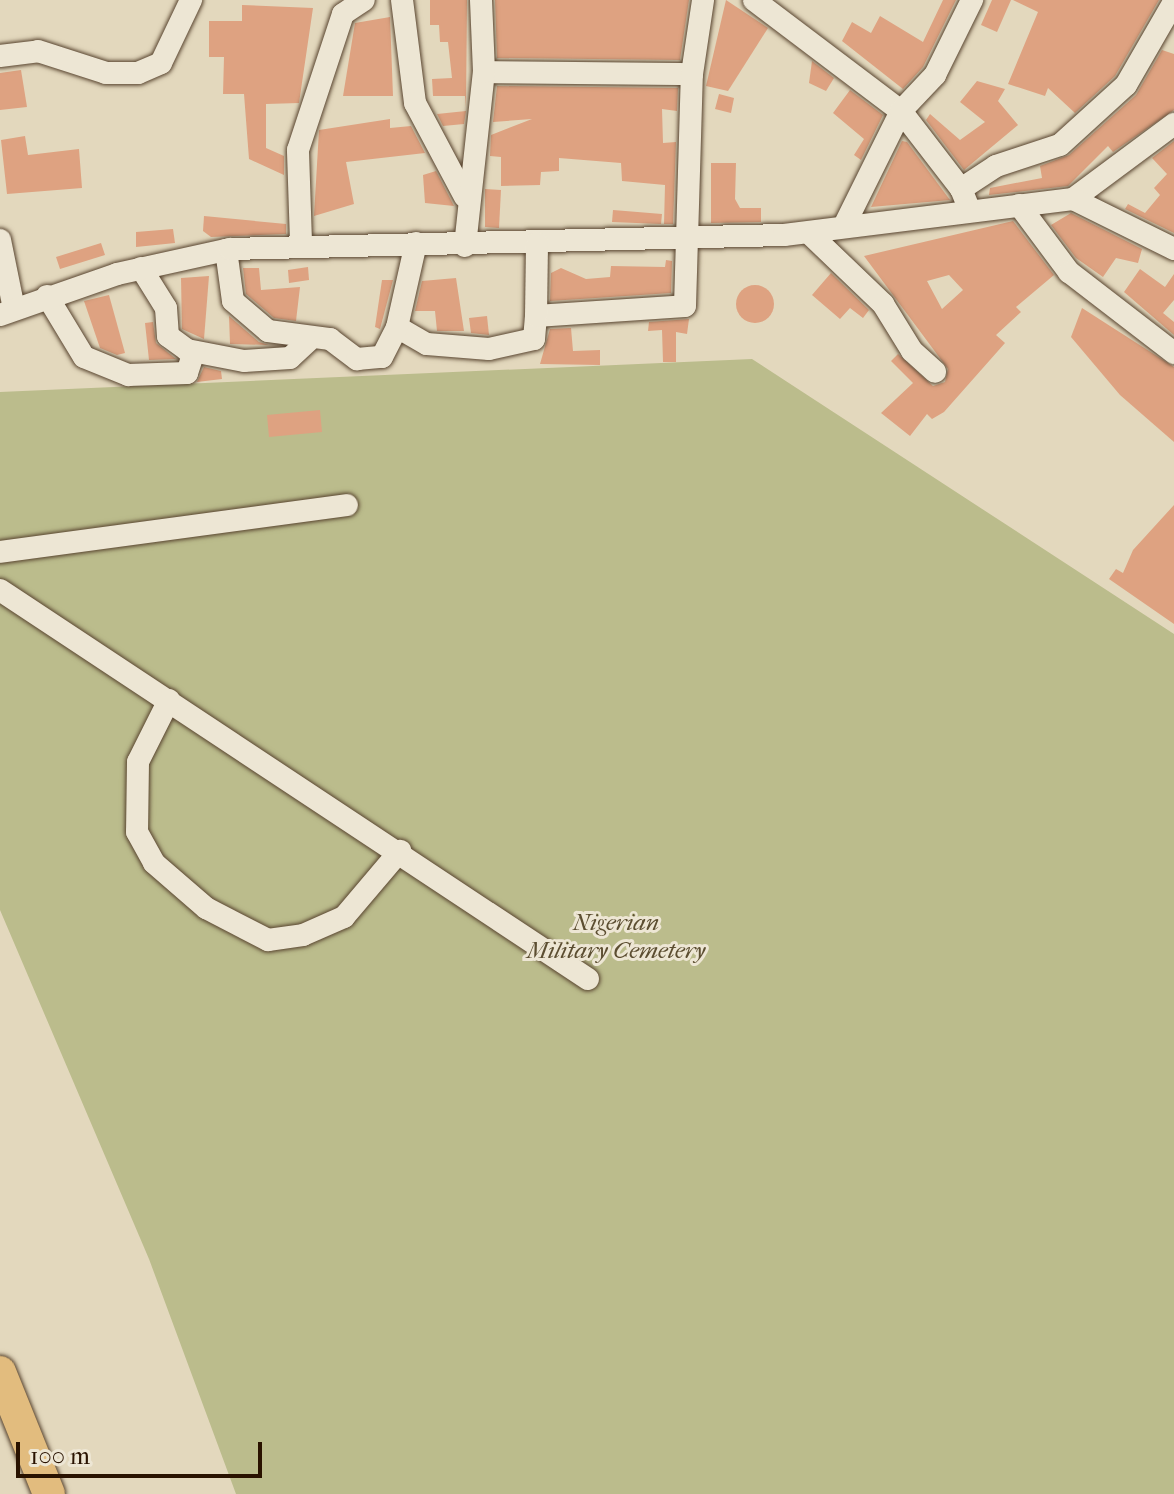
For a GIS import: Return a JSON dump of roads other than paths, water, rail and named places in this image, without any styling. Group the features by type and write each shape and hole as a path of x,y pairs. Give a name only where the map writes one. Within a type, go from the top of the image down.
{"highway":[{"path":"0,1372 49,1494"}],"street":[{"path":"0,56 38,51 106,73 138,73 161,63 191,0"},
{"path":"301,242 298,150 343,14 364,0"},
{"path":"402,0 415,103 466,198"},
{"path":"465,246 466,198 484,72 481,0"},
{"path":"536,316 685,306 692,74 703,0"},
{"path":"844,226 901,111 935,75 972,0"},
{"path":"765,2 901,111 961,189 970,211"},
{"path":"961,189 996,166 1060,145 1099,112 1126,85 1174,2"},
{"path":"484,72 692,74"},
{"path":"0,240 7,312 47,296 141,268 226,250 301,242 465,246 809,233 844,226 1073,199 1174,124"},
{"path":"1073,199 1174,249"},
{"path":"1019,205 1069,272 1174,353"},
{"path":"809,233 883,304 912,351 935,372"},
{"path":"226,250 233,301 254,325 308,341 330,339 357,359 382,357 397,327 416,243"},
{"path":"397,327 427,344 480,349 534,339 537,243"},
{"path":"141,268 166,308 168,336 194,352 244,361 290,358 308,341"},
{"path":"47,296 84,357 128,375 187,373 194,352"},
{"path":"0,552 347,505"},
{"path":"0,590 400,851 588,979"},
{"path":"169,700 138,762 137,832 154,863 206,908 268,940 303,935 344,917 400,851"}],"park label":[{"name":"Nigerian Military Cemetery","path":"616,937"}]}
